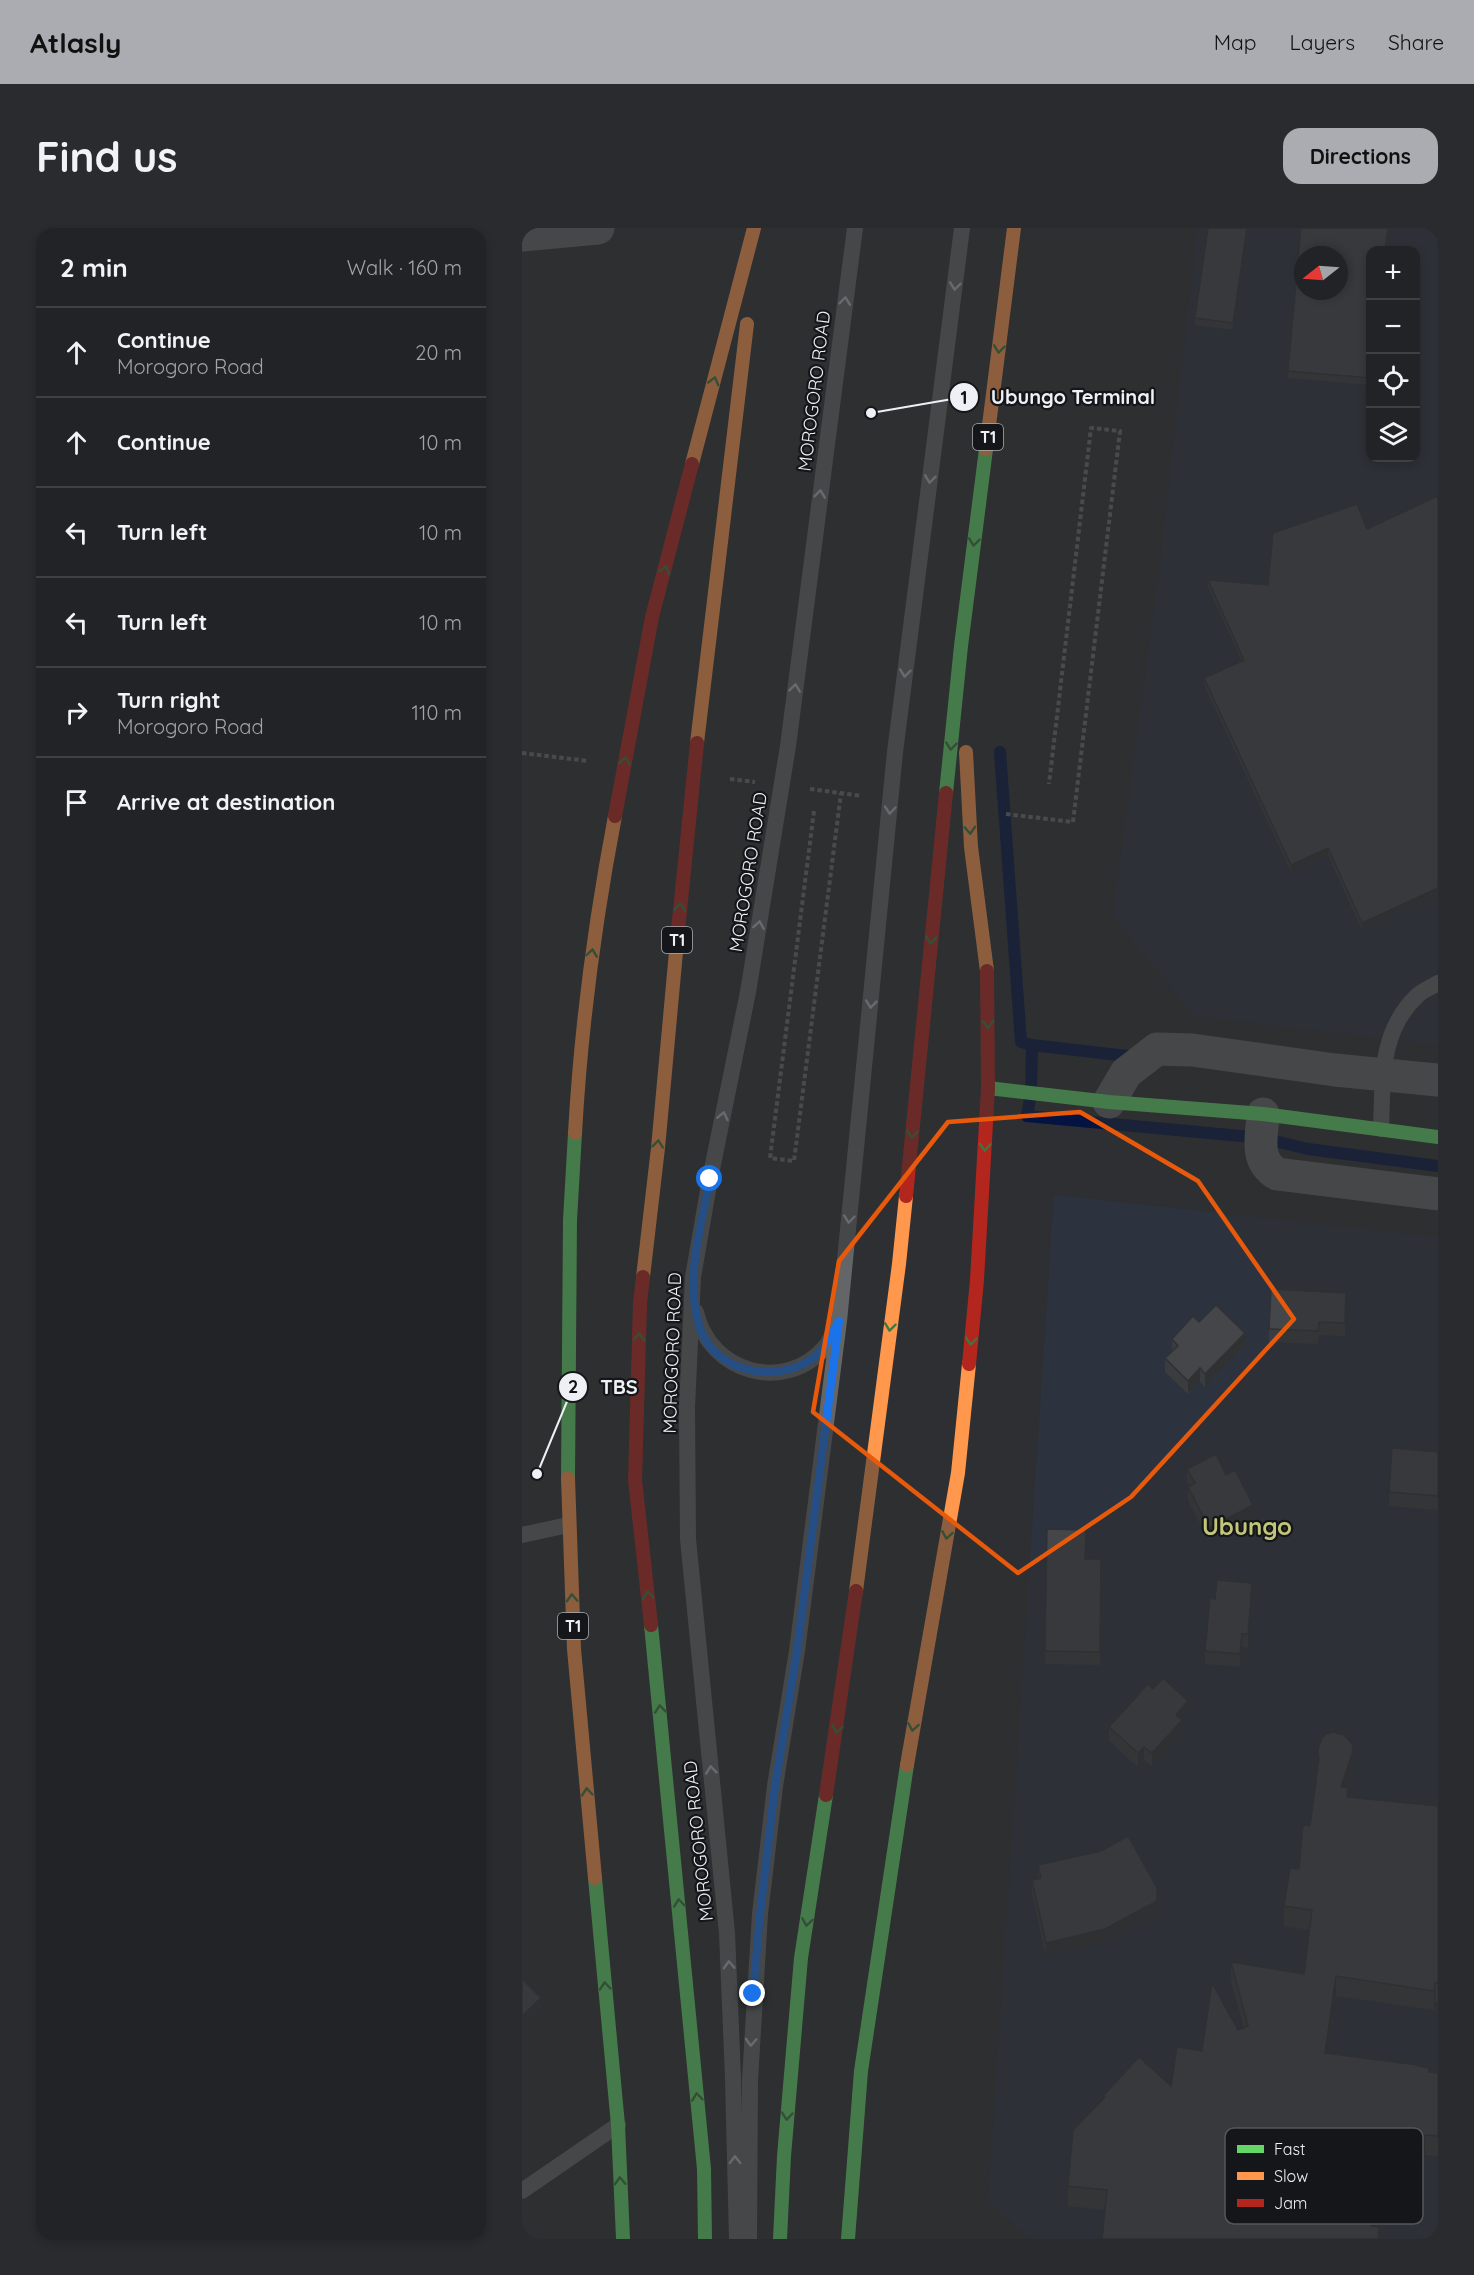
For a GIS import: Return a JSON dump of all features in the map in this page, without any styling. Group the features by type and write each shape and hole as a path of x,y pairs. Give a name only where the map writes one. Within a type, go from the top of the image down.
{"main road":[{"name":"MOROGORO ROAD","path":"705,2239 704,2169 635,1480 640,1303 658,1148 686,837 756,228"},
{"name":"T1","path":"623,2239 618,2125 574,1649 568,1526 567,1386 570,1220 576,1111 584,1011 597,911 652,617 756,228"},
{"name":"T1","path":"780,2239 784,2156 801,1958 845,1672 898,1264 961,646 1014,228"},
{"name":"T1","path":"848,2239 861,2071 904,1782 958,1473 977,1280 988,1088 987,968 971,847 961,646"},
{"path":"988,1088 1109,1102 1263,1114 1438,1137"}],"street":[{"path":"522,236 598,228"},
{"path":"1109,1102 1126,1073 1157,1049 1192,1050 1335,1070 1438,1080"},
{"path":"1263,1114 1261,1155 1264,1163 1277,1174 1438,1194"}],"lane":[{"name":"MOROGORO ROAD","path":"737,2239 727,1933 688,1539 687,1407 693,1277 710,1179 748,992 788,746 855,228"},
{"path":"748,2239 750,2080 760,1914 775,1786 797,1651 839,1321 895,752 962,228"},
{"path":"1381,1129 1382,1074 1390,1035 1419,994 1438,983"},
{"path":"693,1277 694,1304 699,1328 713,1349 734,1365 758,1372 783,1372 807,1362 826,1346 839,1321"},
{"path":"522,1535 568,1526"},
{"path":"522,2191 618,2125"}],"path":[{"path":"814,811 770,1158 794,1161 841,793"}],"highlighted area":[{"path":"1080,1112 1198,1181 1294,1319 1131,1497 1018,1573 813,1412 839,1261 948,1122"}],"shaded area":[{"path":"1197,228 1438,228 1438,1045 1194,1016 1113,915 1159,572"},
{"path":"1054,1195 1438,1237 1438,2239 1032,2239 988,2201"}],"building":[{"path":"1208,228 1247,228 1233,323 1195,318"},
{"path":"1301,228 1388,228 1386,246 1366,246 1366,378 1288,371 1294,300 1348,300 1348,246 1299,246"},
{"path":"1438,496 1438,888 1362,923 1328,848 1291,865 1204,678 1244,660 1208,580 1268,585 1273,533 1357,504 1367,529"},
{"path":"1271,1289 1346,1293 1345,1323 1319,1322 1318,1331 1269,1329"},
{"path":"1216,1305 1245,1333 1205,1374 1200,1368 1188,1381 1165,1358 1178,1346 1172,1339 1193,1316 1199,1322"},
{"path":"1392,1448 1438,1452 1438,1496 1389,1492"},
{"path":"1216,1454 1226,1475 1235,1470 1253,1505 1209,1528 1188,1487 1195,1483 1187,1469"},
{"path":"1047,1529 1086,1530 1085,1559 1101,1559 1100,1652 1045,1651"},
{"path":"1217,1580 1252,1583 1248,1634 1242,1634 1240,1654 1205,1651 1210,1598 1215,1599"},
{"path":"1163,1678 1188,1701 1176,1715 1182,1720 1152,1753 1144,1747 1138,1753 1109,1727 1148,1684 1153,1689"},
{"path":"1333,1732 1344,1735 1353,1745 1341,1787 1348,1788 1347,1797 1438,1806 1438,1983 1435,1983 1434,1991 1336,1976 1325,2053 1418,2065 1429,2068 1429,2072 1438,2073 1438,2136 1425,2135 1424,2147 1423,2128 1225,2128 1225,2224 1371,2224 1371,2226 1379,2227 1378,2239 1102,2239 1107,2190 1068,2186 1073,2130 1139,2057 1171,2086 1177,2047 1202,2051 1212,1983 1238,2030 1248,2026 1231,1962 1304,1974 1312,1910 1284,1906 1290,1868 1299,1869 1303,1825 1310,1826 1319,1759 1318,1749 1322,1738"},
{"path":"1128,1836 1157,1888 1157,1901 1105,1929 1046,1943 1032,1880 1041,1878 1038,1865 1101,1851"},
{"path":"522,1979 541,1998 522,2016"}],"waterway":[{"path":"1000,752 1021,1042 1032,1045 1031,1093 1027,1116 1262,1138 1308,1149 1438,1166"},
{"path":"1032,1045 1136,1057"}],"traffic: fast":[{"path":"946,793 961,646 986,449"},
{"path":"988,1088 1109,1102 1263,1114 1438,1137"},
{"path":"568,1478 570,1220 575,1133"},
{"path":"651,1625 704,2169 705,2239"},
{"path":"848,2239 861,2071 907,1765"},
{"path":"780,2239 784,2156 801,1958 826,1795"},
{"path":"595,1878 618,2125 623,2239"}],"traffic: slow":[{"path":"692,464 754,228"},
{"path":"986,449 1014,228"},
{"path":"697,743 747,324"},
{"path":"966,752 971,847 987,971"},
{"path":"575,1133 590,974 615,816"},
{"path":"643,1277 658,1148 678,930"},
{"path":"856,1591 906,1196"},
{"path":"907,1765 958,1473 969,1364"},
{"path":"568,1478 574,1649 595,1878"}],"traffic: jam":[{"path":"615,816 652,617 692,464"},
{"path":"678,930 697,743"},
{"path":"906,1196 946,793"},
{"path":"969,1364 977,1280 988,1088 987,971"},
{"path":"643,1277 640,1303 635,1480 651,1625"},
{"path":"826,1795 856,1591"}],"place":[{"name":"Ubungo Terminal","path":"871,413"},
{"name":"TBS","path":"537,1474"}],"district":[{"name":"Ubungo","path":"1247,1526"}],"route":[{"path":"710,1179 693,1277 694,1304 699,1328 713,1349 734,1365 758,1372 783,1372 807,1362 826,1346 839,1321 797,1651 775,1786 753,1994"}]}
